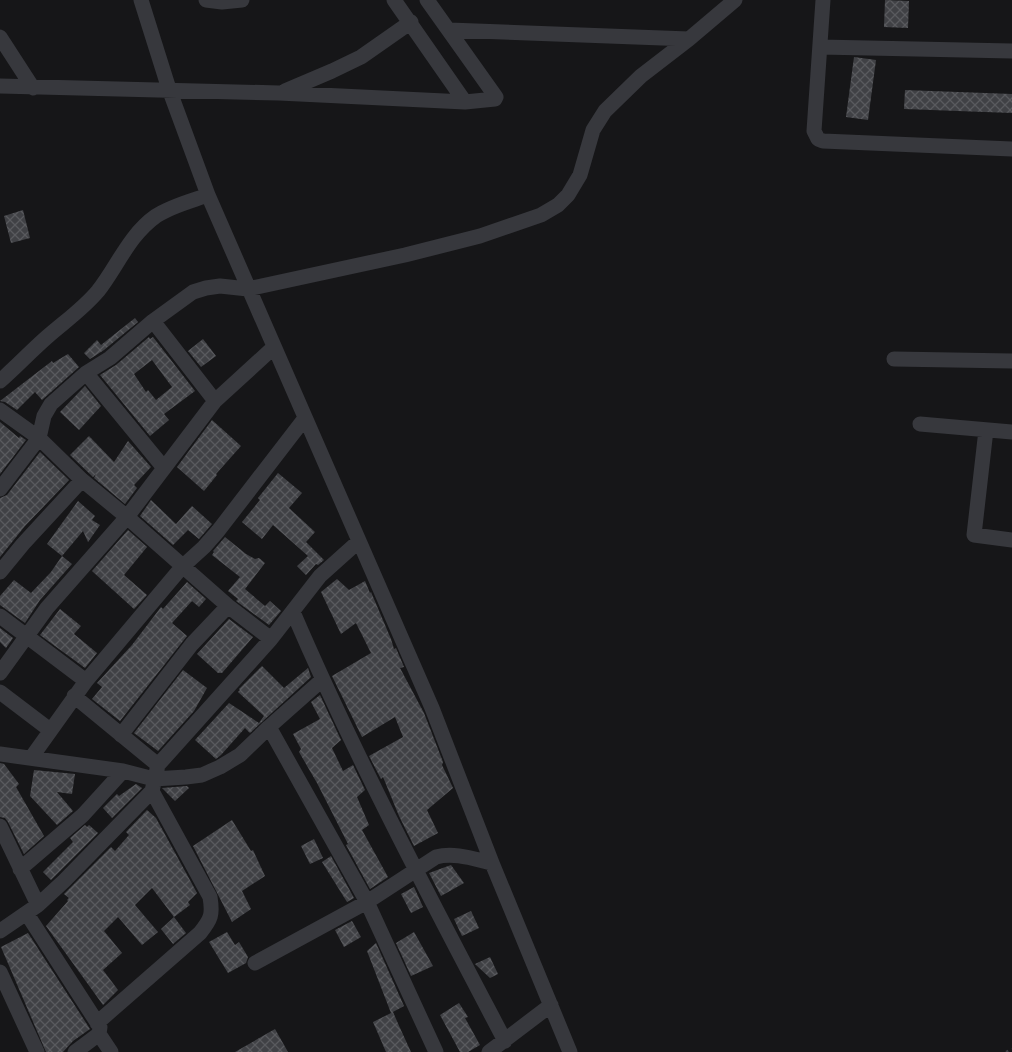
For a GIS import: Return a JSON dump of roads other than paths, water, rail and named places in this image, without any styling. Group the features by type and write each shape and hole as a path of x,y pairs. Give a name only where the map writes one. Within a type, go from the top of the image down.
{"street":[{"path":"141,0 169,89 208,195 432,708 492,863 570,1052"},
{"path":"206,0 222,2 242,0"},
{"path":"394,0 465,102"},
{"path":"0,86 169,89 465,102 494,100 496,97 427,0"},
{"path":"0,489 39,438 44,416 51,404 86,374 110,358 153,321 192,292 220,286 248,289 405,255 480,236 541,216 558,205 568,195 580,175 593,130 605,112 641,76 689,40 735,0"},
{"path":"823,0 814,131 818,139 823,141 1012,149"},
{"path":"279,93 332,72 361,57 411,22"},
{"path":"449,30 689,40"},
{"path":"0,37 33,88"},
{"path":"820,47 1012,51"},
{"path":"0,381 80,310 98,291 142,228 156,216 208,195"},
{"path":"153,321 215,401"},
{"path":"0,673 47,608 127,517 215,401 274,347"},
{"path":"894,360 1012,361"},
{"path":"86,374 164,468"},
{"path":"0,410 39,438 82,480 228,606 270,639"},
{"path":"31,758 86,680 182,567 218,531 305,418"},
{"path":"920,424 1012,432"},
{"path":"986,430 974,535 1012,540"},
{"path":"0,572 82,480"},
{"path":"0,931 32,910 64,881 155,778 293,612 320,576 359,541"},
{"path":"121,735 192,644 228,606"},
{"path":"293,612 322,680 504,1041"},
{"path":"0,616 86,680"},
{"path":"0,754 123,771 155,778 186,778 220,767 240,755 322,680"},
{"path":"0,692 50,730"},
{"path":"74,696 121,735 155,778 210,897 212,909 211,917 200,933 98,1028 75,1052"},
{"path":"269,727 367,902 436,1052"},
{"path":"20,869 83,815 123,771"},
{"path":"0,826 20,869 32,910 111,1052"},
{"path":"255,963 367,902 436,857 444,855 492,863"},
{"path":"0,972 37,1052"},
{"path":"489,1052 551,1005"}]}
